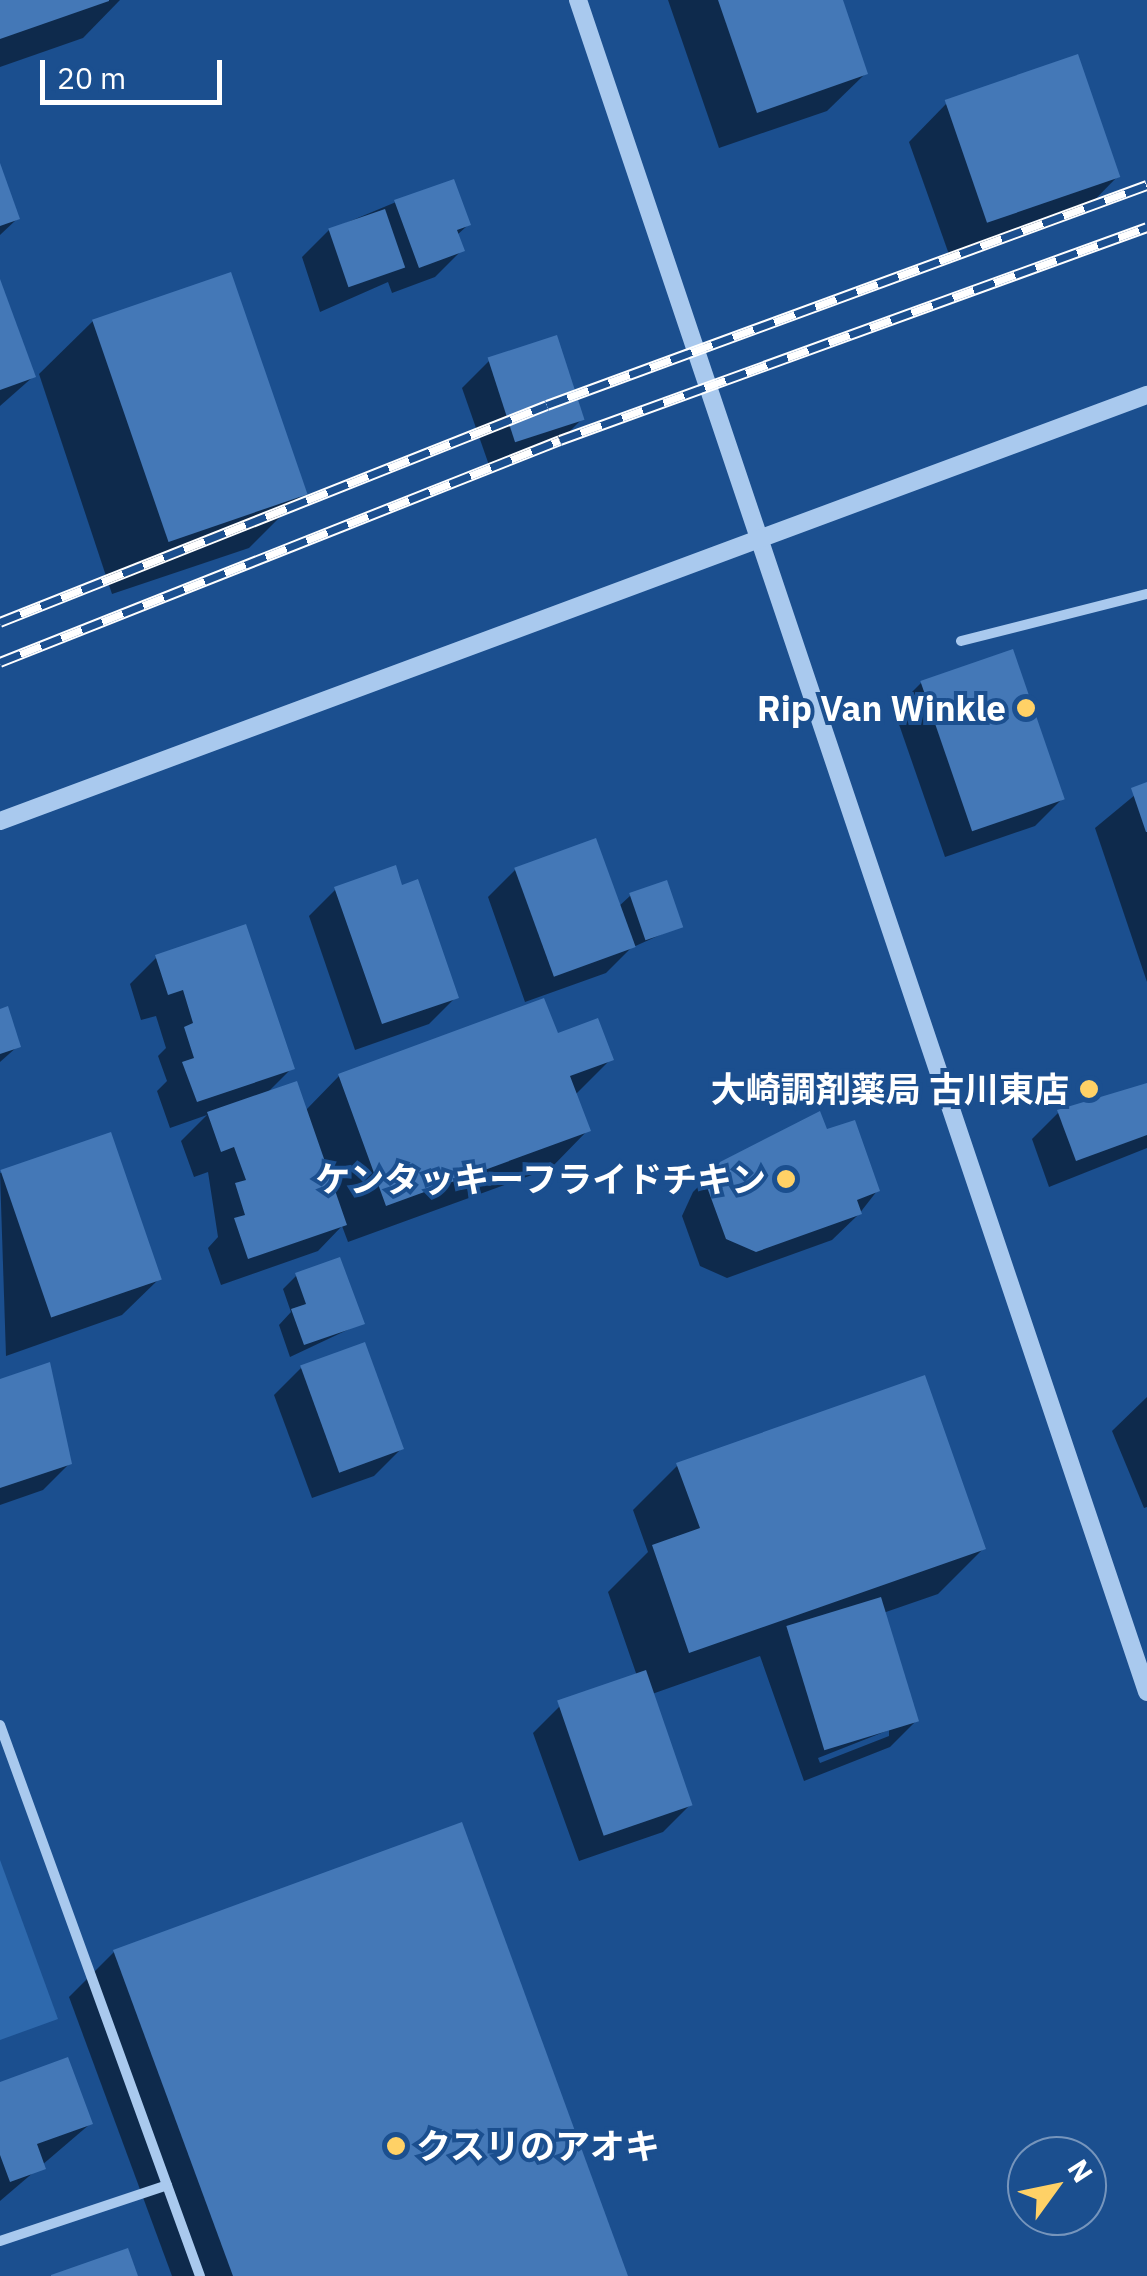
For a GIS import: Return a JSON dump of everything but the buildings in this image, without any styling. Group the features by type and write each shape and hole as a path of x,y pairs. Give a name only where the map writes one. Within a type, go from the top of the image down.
{"street":[{"path":"578,0 766,541 1147,1692"},
{"path":"0,821 766,541 1147,395"},
{"path":"961,641 1147,594"},
{"path":"0,1725 200,2276"},
{"path":"0,2241 167,2185"}],"shaded area":[{"path":"0,1860 58,2019 0,2040"}],"railway":[{"path":"0,622 547,405 1147,185"},
{"path":"0,662 560,440 1147,227"}],"place":[{"name":"Rip Van Winkle","path":"1026,708"},
{"name":"大崎調剤薬局 古川東店","path":"1089,1089"},
{"name":"ケンタッキーフライドチキン","path":"786,1179"},
{"name":"クスリのアオキ","path":"396,2146"}]}
